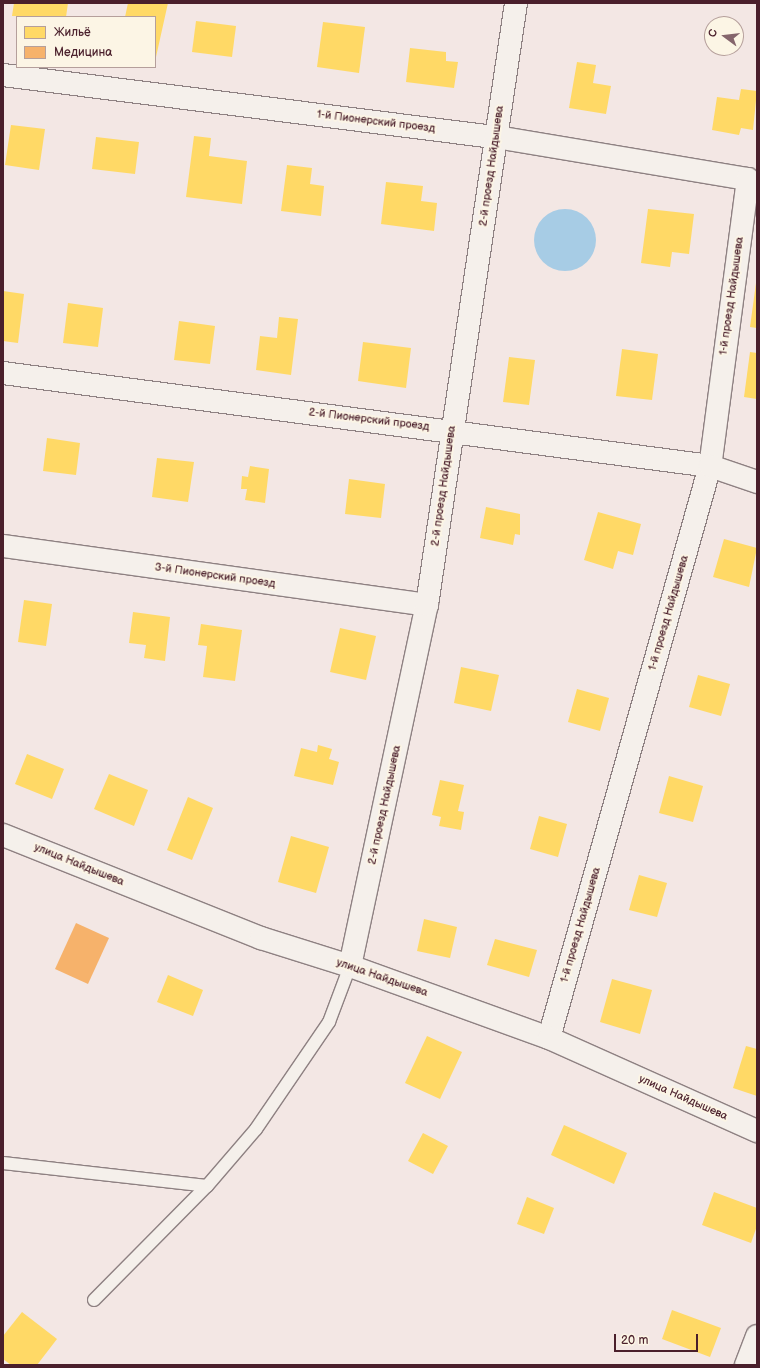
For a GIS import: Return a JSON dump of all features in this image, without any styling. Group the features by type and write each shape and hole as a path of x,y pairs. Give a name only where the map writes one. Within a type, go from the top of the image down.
{"street":[{"name":"2-й проезд Найдышева","path":"350,966 427,606 516,3"},
{"name":"1-й Пионерский проезд","path":"3,74 496,137 748,179"},
{"name":"1-й проезд Найдышева","path":"549,1038 710,466 748,179"},
{"name":"2-й Пионерский проезд","path":"3,373 453,430 710,466 757,482"},
{"name":"3-й Пионерский проезд","path":"3,546 427,606"},
{"name":"улица Найдышева","path":"3,835 260,938 350,966 549,1038 757,1132"},
{"path":"746,1365 757,1336"}],"lane":[{"path":"94,1300 207,1186 256,1129 329,1022 350,966"},
{"path":"3,1164 207,1186"}],"water":[{"path":"565,209 577,212 587,218 593,228 596,240 593,252 587,262 577,268 565,271 553,268 543,262 537,252 534,240 537,228 543,218 553,212"}],"building: Жильё":[{"path":"14,3 68,3 66,16 12,16"},
{"path":"128,3 168,3 156,57 156,16 125,16"},
{"path":"196,21 236,26 232,57 192,52"},
{"path":"323,22 365,27 359,73 317,67"},
{"path":"410,48 446,52 446,61 458,62 454,88 406,82"},
{"path":"577,62 596,65 593,83 611,86 606,114 569,108"},
{"path":"741,89 757,91 753,130 741,128 739,135 712,130 717,97 739,100"},
{"path":"11,125 45,129 39,170 5,165"},
{"path":"194,136 211,138 209,156 247,161 242,204 186,197"},
{"path":"96,137 139,142 135,174 92,169"},
{"path":"287,165 312,168 310,184 324,186 321,216 281,211"},
{"path":"386,182 423,186 421,201 437,203 434,231 381,224"},
{"path":"648,209 694,214 689,254 672,252 670,267 641,263"},
{"path":"757,283 757,328 750,327"},
{"path":"3,291 24,294 18,343 3,341"},
{"path":"68,303 103,308 98,347 63,343"},
{"path":"279,317 298,319 291,375 256,370 260,336 277,338"},
{"path":"179,321 215,326 210,364 174,360"},
{"path":"363,342 411,348 406,388 358,381"},
{"path":"622,349 658,354 652,400 616,396"},
{"path":"750,352 757,353 757,399 744,397"},
{"path":"509,357 535,360 529,405 503,402"},
{"path":"47,438 80,443 76,475 43,471"},
{"path":"157,458 194,462 188,502 152,497"},
{"path":"250,466 269,469 265,503 245,500 247,489 241,489 242,476 248,477"},
{"path":"349,479 385,484 381,518 345,514"},
{"path":"486,507 520,514 520,535 515,534 513,545 480,538"},
{"path":"598,512 641,524 633,555 618,551 613,569 584,560"},
{"path":"724,539 757,548 749,587 713,577"},
{"path":"24,600 52,604 46,646 18,642"},
{"path":"133,612 170,617 165,661 144,658 146,645 129,643"},
{"path":"201,624 242,630 235,681 203,677 207,646 198,645"},
{"path":"340,628 376,636 366,680 330,672"},
{"path":"461,667 499,675 491,711 454,703"},
{"path":"698,675 730,684 721,716 689,707"},
{"path":"577,689 609,698 600,731 568,722"},
{"path":"318,745 332,749 329,759 339,762 333,785 294,776 301,748 317,752"},
{"path":"27,754 64,769 52,799 15,784"},
{"path":"109,774 148,790 134,826 94,809"},
{"path":"669,776 703,786 693,822 659,813"},
{"path":"440,780 464,785 458,811 464,812 461,830 439,826 441,817 432,815"},
{"path":"188,797 213,808 192,860 167,850"},
{"path":"539,816 567,824 558,857 530,849"},
{"path":"291,836 329,847 316,893 278,882"},
{"path":"639,875 667,883 657,917 629,910"},
{"path":"424,919 457,927 450,958 417,951"},
{"path":"495,939 537,950 529,977 487,965"},
{"path":"168,975 203,990 193,1016 157,1002"},
{"path":"612,979 652,990 640,1034 600,1022"},
{"path":"427,1036 462,1052 440,1099 405,1083"},
{"path":"746,1046 757,1049 757,1096 733,1088"},
{"path":"564,1125 627,1153 614,1184 551,1155"},
{"path":"423,1133 448,1146 433,1174 408,1161"},
{"path":"714,1192 757,1208 757,1226 751,1243 702,1225"},
{"path":"527,1197 554,1208 544,1234 517,1224"},
{"path":"672,1310 721,1328 710,1357 662,1339"},
{"path":"22,1312 57,1339 37,1365 11,1365 3,1359 3,1336"}],"building: Медицина":[{"path":"76,923 109,938 88,984 55,969"}]}
